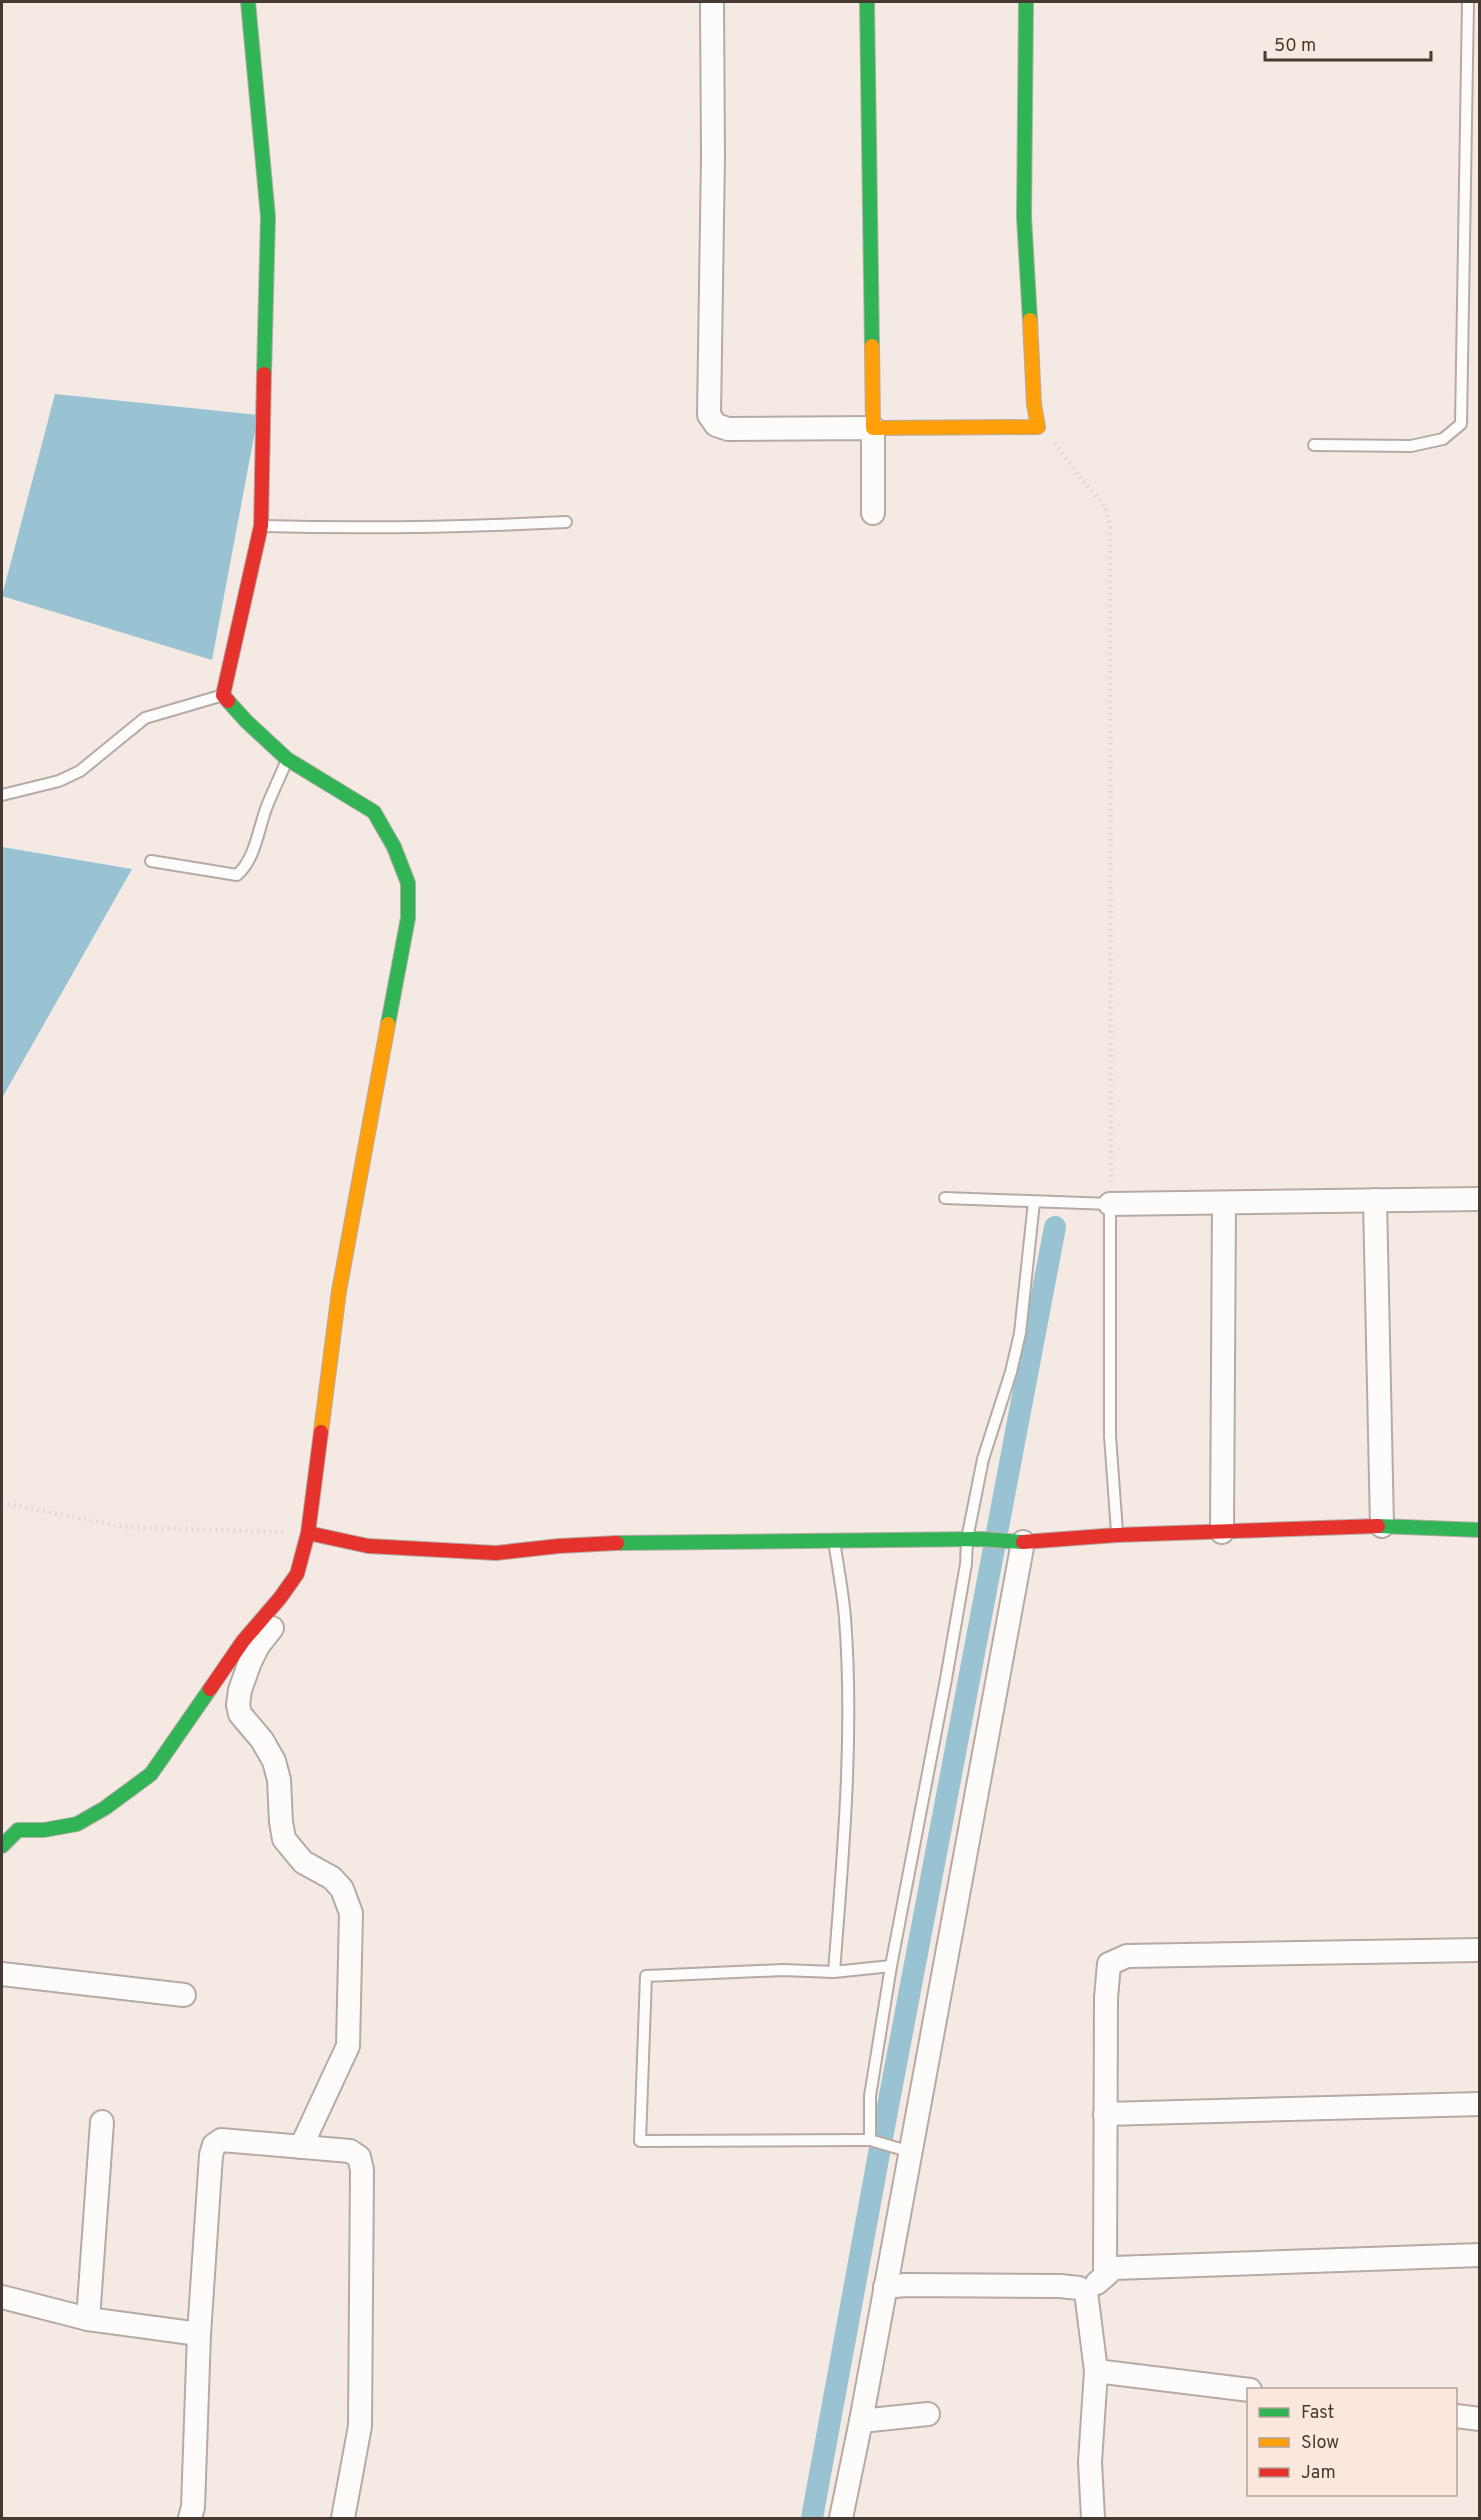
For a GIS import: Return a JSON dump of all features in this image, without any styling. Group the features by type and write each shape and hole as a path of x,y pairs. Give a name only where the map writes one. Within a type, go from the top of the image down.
{"street":[{"path":"248,2 268,217 261,526 223,695 246,721 287,759 374,812 394,847 408,883 408,918 339,1292 308,1533 297,1574 296,1592 291,1605 258,1646 250,1662 238,1705 244,1720 262,1740 274,1761 279,1780 284,1839 303,1862 332,1878 342,1889 351,1912 348,2046 301,2147"},
{"path":"712,2 713,156 709,415 716,425 728,429 1038,426 1032,381 1024,217 1026,2"},
{"path":"867,2 873,513"},
{"path":"1110,1204 1479,1199"},
{"path":"1375,1200 1382,1526"},
{"path":"1222,1532 1224,1203"},
{"path":"308,1533 368,1546 496,1553 559,1546 657,1541 973,1539 1023,1542 1117,1535 1382,1526 1479,1530"},
{"path":"841,2518 861,2421 1023,1542"},
{"path":"2,1846 18,1830 44,1830 77,1824 105,1808 151,1774 243,1641 297,1574"},
{"path":"1105,2276 1106,1998 1110,1964 1127,1956 1479,1950"},
{"path":"2,1974 184,1995"},
{"path":"1105,2114 1479,2104"},
{"path":"88,2319 102,2122"},
{"path":"190,2518 211,2155 214,2145 221,2140 350,2151 359,2157 362,2170 360,2426 344,2518"},
{"path":"1086,2292 1114,2268 1479,2255"},
{"path":"885,2287 905,2285 1060,2286 1079,2288 1086,2292"},
{"path":"1086,2292 1096,2371 1090,2462 1093,2518"},
{"path":"2,2297 88,2319 199,2334"},
{"path":"1096,2371 1247,2390"},
{"path":"861,2421 928,2414"},
{"path":"1457,2416 1479,2419"}],"lane":[{"path":"1314,445 1411,446 1443,439 1461,424 1468,2"},
{"path":"261,526 353,529 448,528 566,522"},
{"path":"2,795 59,781 80,771 145,718 223,695"},
{"path":"151,861 237,876 244,869 252,854 266,807 287,759"},
{"path":"945,1198 1110,1204 1110,1436 1117,1535"},
{"path":"870,2140 870,2096 891,1966 966,1564 973,1539 983,1459 1011,1372 1020,1333 1034,1202"},
{"path":"834,1540 845,1618 847,1717 845,1808 834,1972"},
{"path":"891,1966 834,1972 783,1970 646,1976 640,2141 870,2140 910,2152"}],"path":[{"path":"1038,426 1061,449 1078,476 1105,506 1110,527 1113,1146 1110,1204"},
{"path":"2,1503 125,1527 308,1533"}],"water":[{"path":"55,394 258,415 212,660 2,596"},
{"path":"2,847 132,869 2,1098"}],"waterway":[{"path":"812,2518 1055,1227"}],"traffic: fast":[{"path":"248,2 268,217 264,374"},
{"path":"867,2 872,346"},
{"path":"1026,2 1024,217 1030,320"},
{"path":"228,701 287,759 374,812 394,847 408,883 408,918 388,1024"},
{"path":"1378,1526 1480,1530"},
{"path":"617,1543 980,1539 1023,1542"},
{"path":"2,1846 18,1830 44,1830 77,1824 105,1808 151,1774 210,1689"}],"traffic: slow":[{"path":"872,346 873,428 1038,427 1034,404 1030,320"},
{"path":"321,1432 339,1291 388,1024"}],"traffic: jam":[{"path":"228,701 223,695 261,526 264,374"},
{"path":"308,1533 321,1432"},
{"path":"1023,1542 1117,1535 1378,1526"},
{"path":"210,1689 243,1641 280,1598 297,1574 308,1533 368,1546 496,1553 617,1543"}]}
